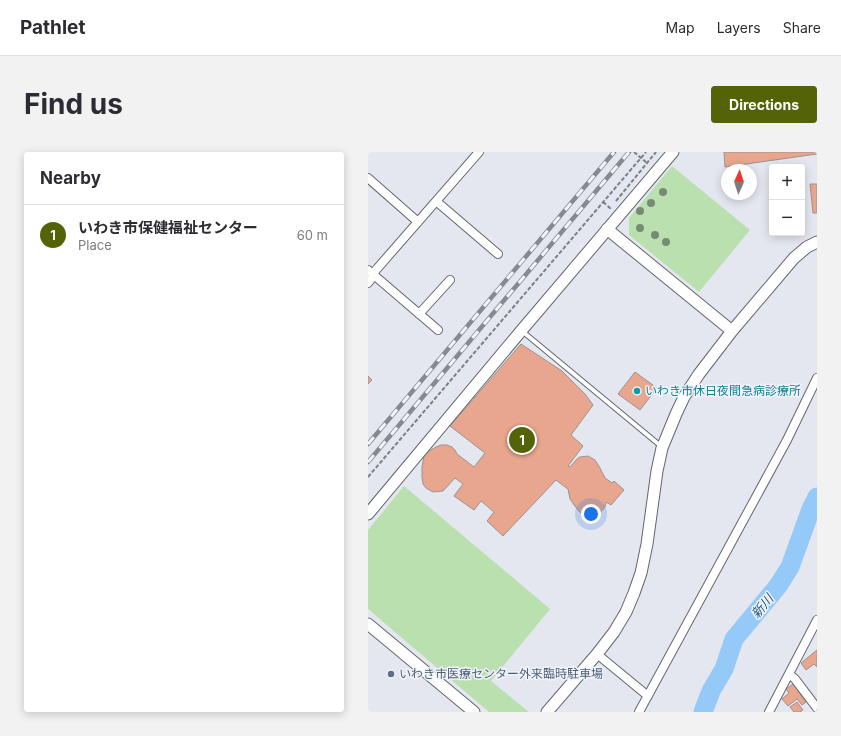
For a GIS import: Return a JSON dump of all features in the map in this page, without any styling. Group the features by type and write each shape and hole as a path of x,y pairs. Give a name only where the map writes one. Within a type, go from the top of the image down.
{"street":[{"path":"368,283 371,273 375,271 479,152"},
{"path":"368,514 672,152"},
{"path":"368,178 418,222"},
{"path":"436,201 498,254"},
{"path":"607,229 732,331"},
{"path":"547,712 597,654 614,632 626,612 641,572 647,544 657,471 662,448 684,397 699,374 732,331 794,258 807,247 817,242"},
{"path":"371,273 438,330"},
{"path":"419,314 450,280"},
{"path":"639,712 787,440 817,378"},
{"path":"769,712 817,620"},
{"path":"368,624 474,712"},
{"path":"597,654 648,696"},
{"path":"789,674 795,679 817,708"}],"lane":[{"path":"521,331 662,448"}],"path":[{"path":"634,152 647,163"},
{"path":"368,477 646,152"},
{"path":"603,202 610,208 656,152"}],"green space":[{"path":"672,166 750,230 699,292 629,235 629,218"},
{"path":"404,486 550,609 491,681 529,712 489,712 368,609 368,530"}],"building":[{"path":"724,152 817,152 817,154 746,164 725,164"},
{"path":"810,184 817,184 817,213 813,213"},
{"path":"521,344 562,371 585,394 593,405 571,435 583,446 568,466 570,467 580,457 588,456 595,460 605,478 612,483 614,481 624,490 611,505 606,502 605,507 598,515 589,517 584,516 577,509 570,499 568,489 556,480 503,536 487,521 494,512 481,501 474,510 454,496 463,484 455,478 443,491 433,492 426,488 423,484 422,467 424,456 429,451 441,445 447,445 452,447 457,454 474,467 485,453 450,426"},
{"name":"いわき市休日夜間急病診療所","path":"635,372 657,388 640,410 618,394"},
{"path":"368,376 372,380 368,384"},
{"path":"817,650 817,667 814,664 806,670 801,663"},
{"path":"793,684 806,702 802,705 797,699 788,706 782,699 789,693 786,689"},
{"path":"797,702 803,710 800,712 794,712 790,707"}],"waterway":[{"name":"新川","path":"703,712 711,691 724,669 734,639 778,586 790,567 811,509 817,497"}],"railway":[{"path":"368,444 614,152"},
{"path":"368,462 629,152"}],"place":[{"name":"いわき市休日夜間急病診療所","path":"637,391"},
{"name":"いわき市保健福祉センター","path":"522,440"},
{"name":"いわき市医療センター外来臨時駐車場","path":"391,674"}]}
